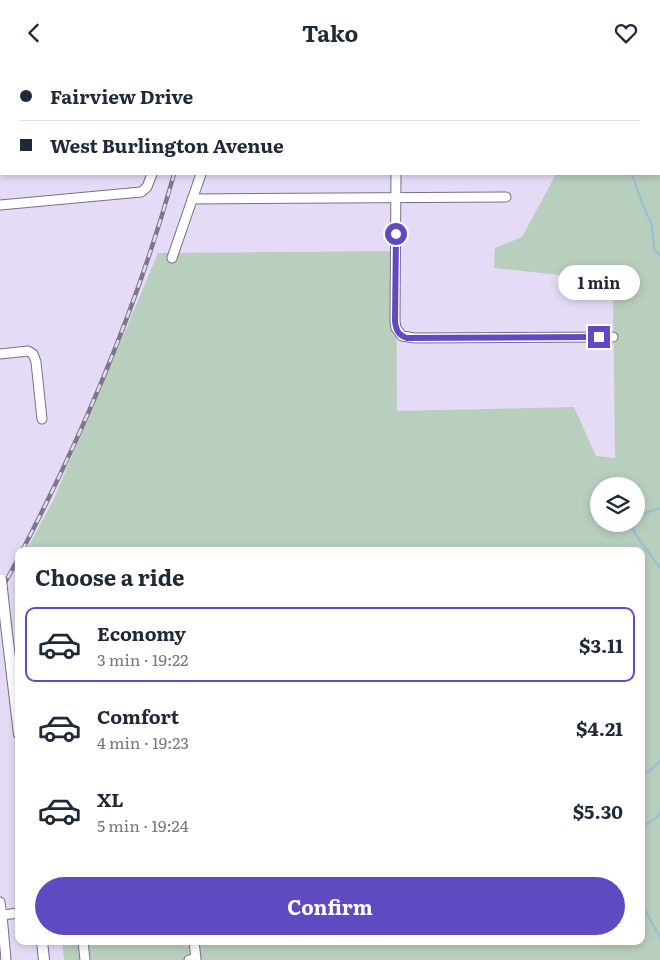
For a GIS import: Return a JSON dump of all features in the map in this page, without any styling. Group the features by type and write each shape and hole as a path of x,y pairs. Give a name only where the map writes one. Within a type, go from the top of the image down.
{"main road":[{"path":"0,577 15,700"},
{"path":"42,945 44,960"}],"street":[{"path":"0,205 141,192 147,187 152,175"},
{"path":"172,258 201,175"},
{"path":"396,175 395,321 396,328 402,336 407,338 612,337"},
{"path":"192,199 506,197"},
{"path":"0,353 28,351 34,354 42,419"},
{"path":"0,902 6,960"},
{"path":"2,915 15,913"},
{"path":"83,945 85,960"},
{"path":"188,960 196,959 194,945"}],"green space":[{"path":"555,175 660,175 660,960 64,960 62,945 645,945 645,547 28,547 53,501 158,253 396,251 397,411 574,407 596,456 615,458 613,292 598,279 494,268 495,248 522,237"}],"waterway":[{"path":"632,175 652,225 654,249 660,255"},
{"path":"645,513 660,508"},
{"path":"635,532 645,547"},
{"path":"645,547 660,568"},
{"path":"645,773 660,761"},
{"path":"645,825 656,818 660,813"},
{"path":"645,910 660,938"}],"railway":[{"path":"24,547 67,460 108,367 144,271 174,175"},
{"path":"0,592 15,564"}],"route":[{"path":"396,234 395,321 396,328 402,336 407,338 599,337"}]}
